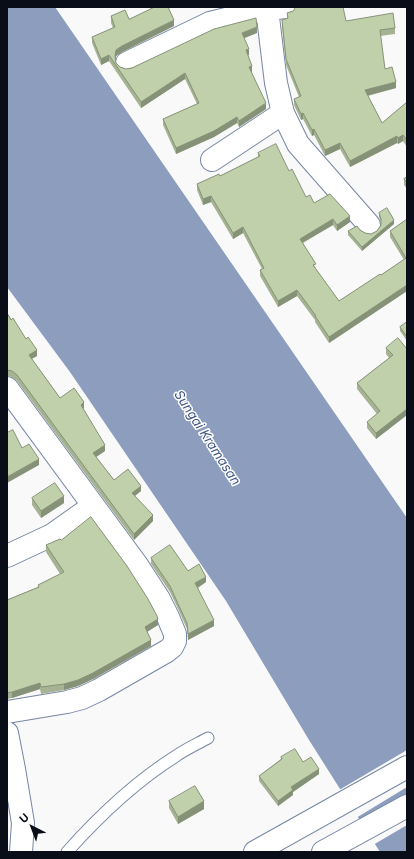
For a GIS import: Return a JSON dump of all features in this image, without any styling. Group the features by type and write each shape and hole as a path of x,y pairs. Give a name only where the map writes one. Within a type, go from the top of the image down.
{"main road":[{"path":"128,63 210,23 276,8 276,83 283,113 298,144 369,225"},
{"path":"212,160 283,113"},
{"path":"7,388 137,565 159,599 175,634 176,641 167,651 99,690 82,698 7,712"},
{"path":"7,556 52,535 94,506"},
{"path":"7,734 23,823 21,852"},
{"path":"255,852 407,767"},
{"path":"324,852 407,806"}],"lane":[{"path":"67,852 87,830 142,781 176,756 208,738"}],"water":[{"name":"Sungai Kramasan","path":"7,7 55,7 407,518 407,852 380,852 309,740 226,601 70,372 7,287"}],"pier":[{"path":"407,750 407,787 356,818 339,790"},
{"path":"407,794 407,825 373,845 359,822"}],"building":[{"path":"155,7 168,7 174,20 116,50 116,63 120,67 126,69 132,68 214,29 256,18 257,27 242,33 249,49 246,50 252,66 249,67 266,103 239,121 237,117 214,131 176,148 163,119 199,103 185,73 141,102 109,55 101,59 92,37 115,27 111,16 125,10 129,19"},
{"path":"296,7 343,7 346,21 393,13 395,28 380,30 385,69 392,67 396,82 365,90 382,123 407,102 407,140 403,135 398,138 397,136 350,161 340,143 325,150 314,129 312,130 303,113 301,114 294,99 301,96 286,59 282,20 288,18 287,13 293,11"},
{"path":"276,144 289,171 292,169 306,197 310,195 314,203 330,194 350,216 337,225 333,219 300,239 316,264 313,265 339,301 406,258 390,231 407,219 407,285 329,337 297,290 278,301 260,270 264,268 243,227 233,233 211,196 203,199 197,184 219,174 220,176 260,156 258,153"},
{"path":"387,208 394,220 362,247 348,231 357,226 365,233 371,234 377,231 381,225 379,213"},
{"path":"7,313 11,320 13,318 26,339 28,337 37,350 29,355 60,398 74,388 84,402 81,405 105,445 93,453 114,480 128,469 141,486 132,493 153,515 134,534 17,375 12,371 7,370"},
{"path":"407,322 407,337 400,327"},
{"path":"398,338 407,349 407,409 376,433 367,422 380,411 357,383 393,355 386,348"},
{"path":"13,430 22,448 29,444 39,459 7,477 7,433"},
{"path":"55,483 64,496 41,511 32,498"},
{"path":"91,517 127,566 157,616 158,619 145,627 151,640 78,680 64,684 41,687 40,683 7,693 7,600 39,587 38,585 64,572 46,545 60,539 61,540"},
{"path":"170,545 188,571 199,564 206,577 195,583 214,620 188,634 187,623 170,586 151,558"},
{"path":"295,749 303,762 311,757 319,769 291,787 293,790 278,801 259,776 282,759 281,757"},
{"path":"195,786 204,801 178,817 169,801"}]}
